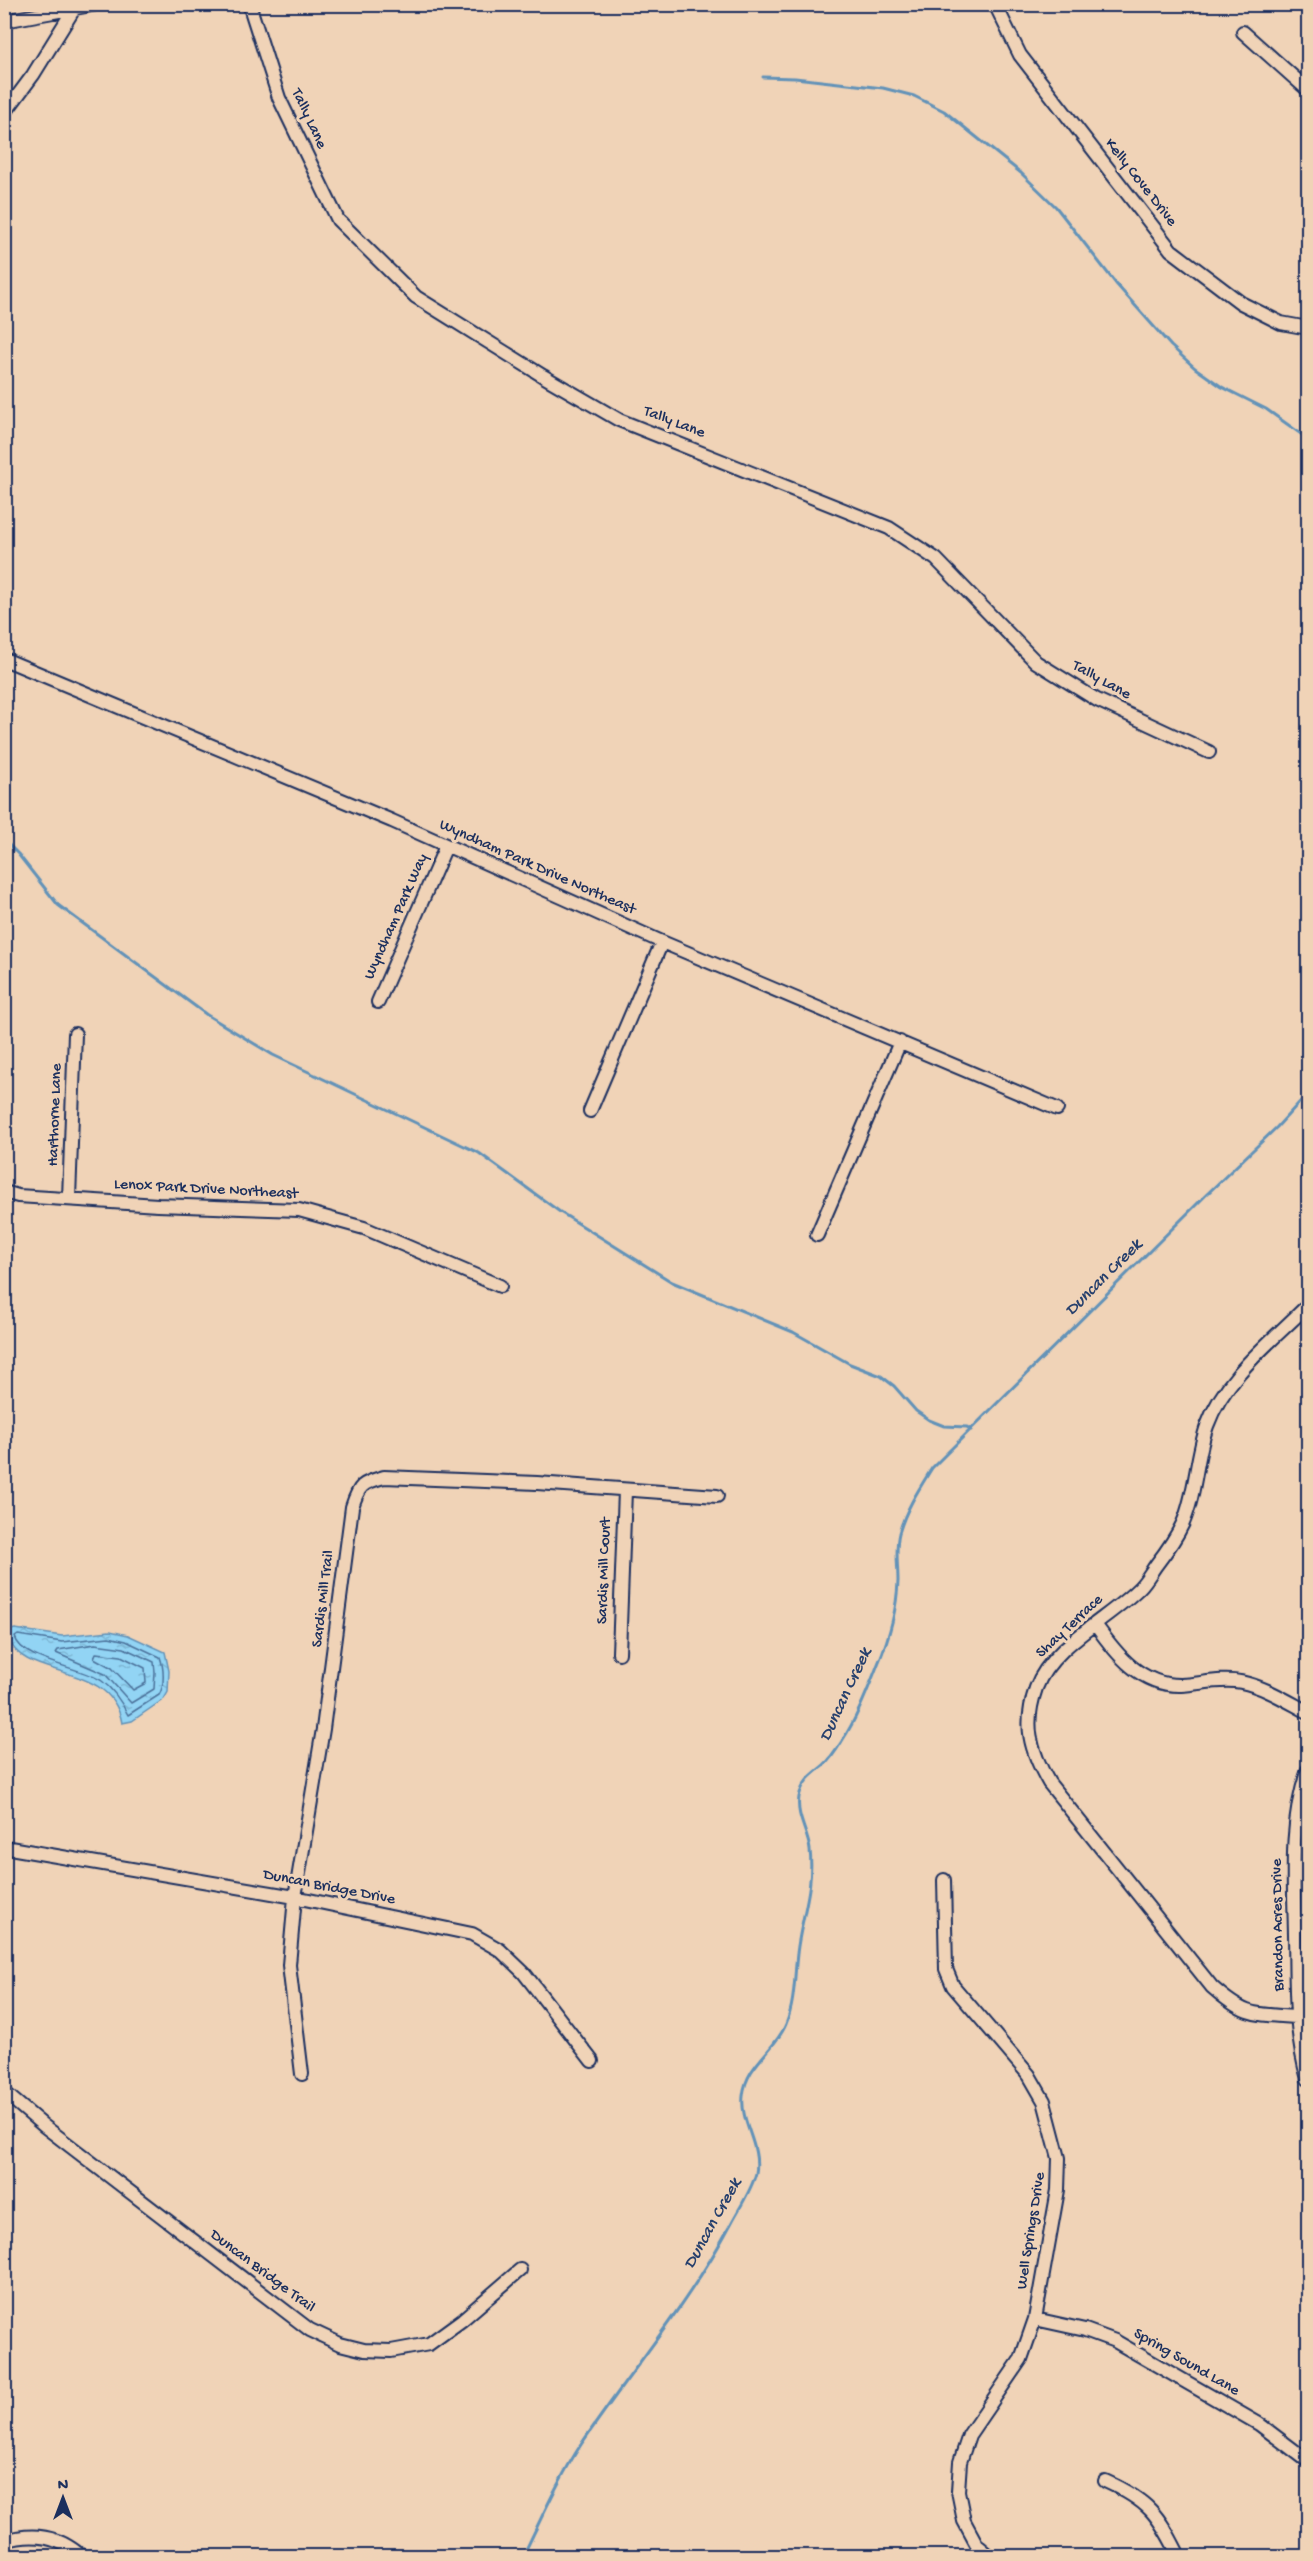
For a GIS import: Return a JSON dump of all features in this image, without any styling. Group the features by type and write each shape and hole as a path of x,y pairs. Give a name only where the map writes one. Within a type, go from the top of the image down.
{"street":[{"path":"4,21 75,6 97,4"},
{"name":"Tally Lane","path":"249,4 279,98 338,220 416,297 619,420 889,528 936,559 1036,662 1097,700 1209,752"},
{"name":"Kelly Cove Drive","path":"995,4 1020,55 1171,250 1240,303 1281,323 1308,328"},
{"path":"4,114 33,75 75,6"},
{"path":"1243,32 1308,90"},
{"name":"Wyndham Park Drive Northeast","path":"4,659 392,821 662,942 1056,1108"},
{"name":"Wyndham Park Way","path":"378,1002 446,846"},
{"path":"590,1111 662,942"},
{"name":"Harthorne Lane","path":"69,1198 75,1034"},
{"path":"816,1235 900,1041"},
{"name":"Lenox Park Drive Northeast","path":"4,1192 18,1196 158,1205 299,1210 364,1228 500,1286"},
{"name":"Shay Terrace","path":"1297,2017 1256,2015 1235,2007 1212,1987 1049,1783 1036,1759 1029,1733 1029,1710 1037,1685 1051,1664 1140,1587 1169,1548 1184,1522 1207,1426 1220,1399 1238,1374 1308,1305"},
{"name":"Sardis Mill Trail","path":"302,2074 289,1965 295,1897 323,1729 352,1507 356,1493 365,1482 384,1477 537,1483 717,1496"},
{"name":"Sardis Mill Court","path":"618,1653 625,1491"},
{"path":"1095,1624 1118,1656 1157,1682 1179,1685 1239,1682 1257,1686 1308,1712"},
{"name":"Brandon Acres Drive","path":"1308,1770 1296,1822 1294,1874 1297,2017 1301,2053 1308,2079"},
{"name":"Duncan Bridge Drive","path":"4,1847 295,1897 472,1934 500,1950 524,1973 592,2061"},
{"name":"Well Springs Drive","path":"944,1880 944,1947 946,1968 953,1986 1029,2075 1044,2101 1059,2158 1058,2190 1035,2319 1022,2359 969,2435 960,2462 958,2491 964,2521 977,2544 990,2556"},
{"name":"Duncan Bridge Trail","path":"4,2092 44,2126 300,2322 340,2344 364,2350 391,2351 429,2344 462,2320 519,2270"},
{"name":"Spring Sound Lane","path":"1035,2319 1085,2330 1115,2341 1259,2424 1308,2461"},
{"path":"1105,2481 1134,2494 1152,2510 1179,2556"},
{"path":"4,2541 40,2536 57,2539 81,2556"}],"water":[{"path":"11,1630 62,1636 110,1631 128,1635 165,1652 169,1671 168,1692 164,1699 132,1721 122,1723 115,1703 102,1689 85,1680 31,1661 17,1652 9,1639"}],"waterway":[{"path":"763,77 795,78 883,88 914,96 944,111 1021,173 1056,207 1117,285 1171,346 1195,368 1222,387 1266,409 1308,439"},
{"path":"4,840 18,854 58,905 207,1015 273,1055 479,1153 560,1212 672,1282 793,1332 850,1364 881,1376 894,1386 916,1411 929,1420 944,1426 967,1427 971,1430"},
{"name":"Duncan Creek","path":"523,2556 574,2456 698,2280 749,2192 754,2179 757,2163 744,2115 745,2085 755,2066 781,2033 789,2015 798,1946 811,1875 809,1843 799,1811 799,1797 806,1782 836,1751 862,1703 882,1654 896,1602 899,1533 913,1499 932,1468 1277,1127 1308,1093"}]}
